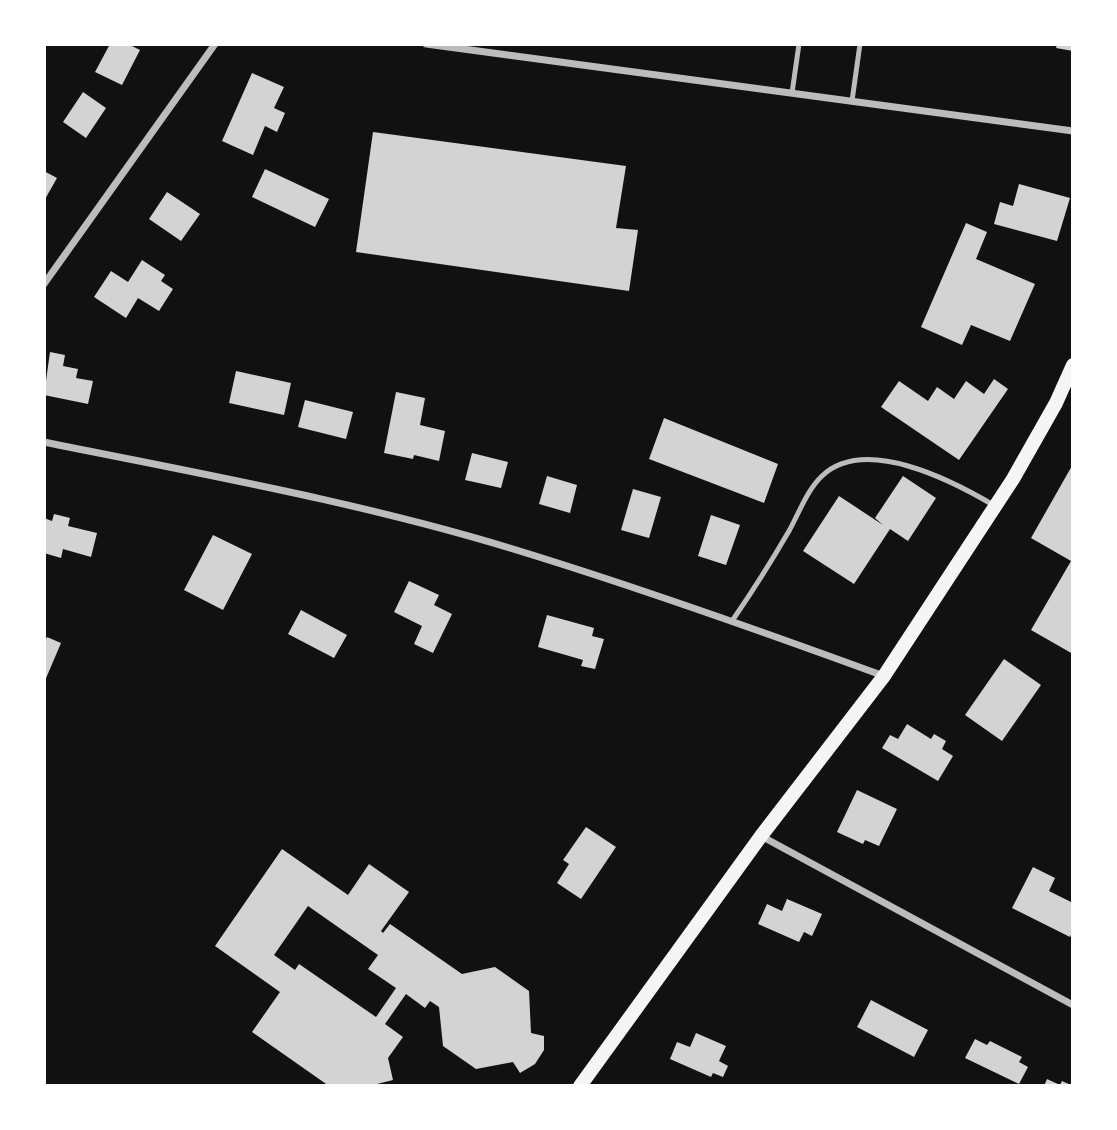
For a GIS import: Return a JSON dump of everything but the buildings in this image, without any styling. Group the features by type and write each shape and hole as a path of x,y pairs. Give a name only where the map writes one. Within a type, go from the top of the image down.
{"main road":[{"path":"580,1086 761,836 884,676 995,506 1056,403 1073,365"}],"street":[{"path":"44,284 215,44"},
{"path":"426,44 1073,131"},
{"path":"44,442 345,504 512,548 732,621 884,676"},
{"path":"761,836 1073,1005"}],"lane":[{"path":"792,93 799,44"},
{"path":"852,101 860,44"},
{"path":"732,621 822,475 851,460 894,462 930,472 995,506"}]}
